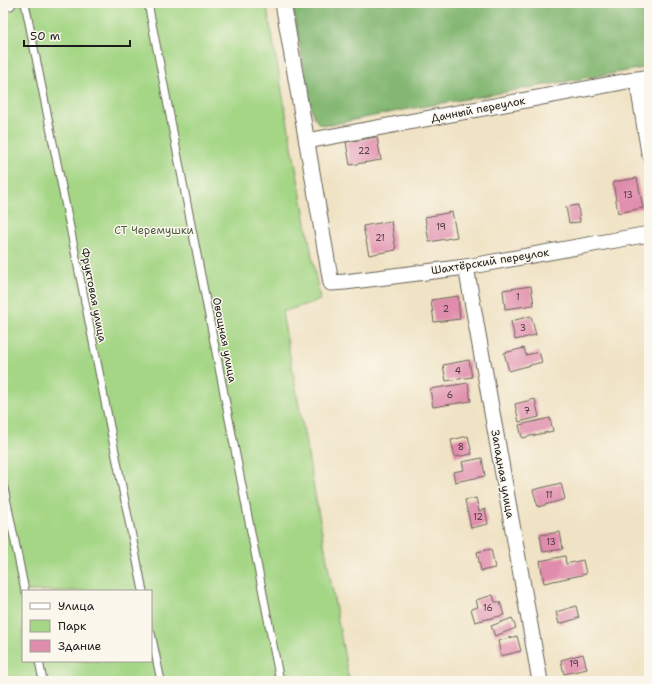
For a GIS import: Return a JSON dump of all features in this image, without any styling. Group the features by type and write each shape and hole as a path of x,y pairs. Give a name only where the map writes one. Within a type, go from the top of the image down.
{"street":[{"path":"3,4 8,3"},
{"path":"283,3 307,141"},
{"path":"643,78 649,153"},
{"name":"Дачный переулок","path":"307,141 643,78"},
{"name":"Шахтёрский переулок","path":"307,141 331,283 466,266 649,234"},
{"name":"Западная улица","path":"466,266 540,681"}],"lane":[{"name":"Фруктовая улица","path":"25,3 142,590"},
{"name":"Овощная улица","path":"148,3 280,681"},
{"path":"3,483 25,590"},
{"path":"152,638 161,681"},
{"path":"39,662 43,681"}],"green space":[{"name":"СТ Черемушки","path":"29,3 266,3 320,300 282,312 349,681 3,681 3,8"},
{"path":"292,3 649,3 649,67 403,110 329,125 319,124 314,117 311,108"}],"building":[{"path":"377,137 381,160 350,165 346,142"},
{"path":"637,178 643,208 618,213 613,182"},
{"path":"578,205 580,222 569,223 566,207"},
{"path":"452,212 457,237 429,242 425,217"},
{"path":"391,221 396,250 369,255 363,226"},
{"path":"531,286 534,305 505,309 503,290"},
{"path":"458,296 460,319 434,322 431,300"},
{"path":"531,316 536,335 515,340 511,321"},
{"path":"524,348 526,355 539,352 542,362 509,371 504,353"},
{"path":"469,360 472,377 446,381 443,365"},
{"path":"468,383 471,401 433,407 430,389"},
{"path":"535,399 539,417 519,422 515,404"},
{"path":"550,418 553,431 522,438 519,425"},
{"path":"468,436 472,454 455,457 451,440"},
{"path":"482,458 485,476 455,482 453,472 464,470 462,462"},
{"path":"561,483 565,499 538,507 533,490"},
{"path":"476,498 479,511 485,509 488,524 471,528 465,500"},
{"path":"560,532 563,549 543,552 540,535"},
{"path":"491,549 495,568 481,571 477,552"},
{"path":"565,556 566,564 583,560 586,574 544,583 540,561"},
{"path":"493,595 495,602 500,602 504,615 475,622 471,609 478,607 476,600"},
{"path":"576,606 579,618 559,624 556,612"},
{"path":"512,618 516,628 495,636 491,626"},
{"path":"517,636 521,651 501,656 498,641"},
{"path":"583,654 587,669 564,674 561,660"}]}
